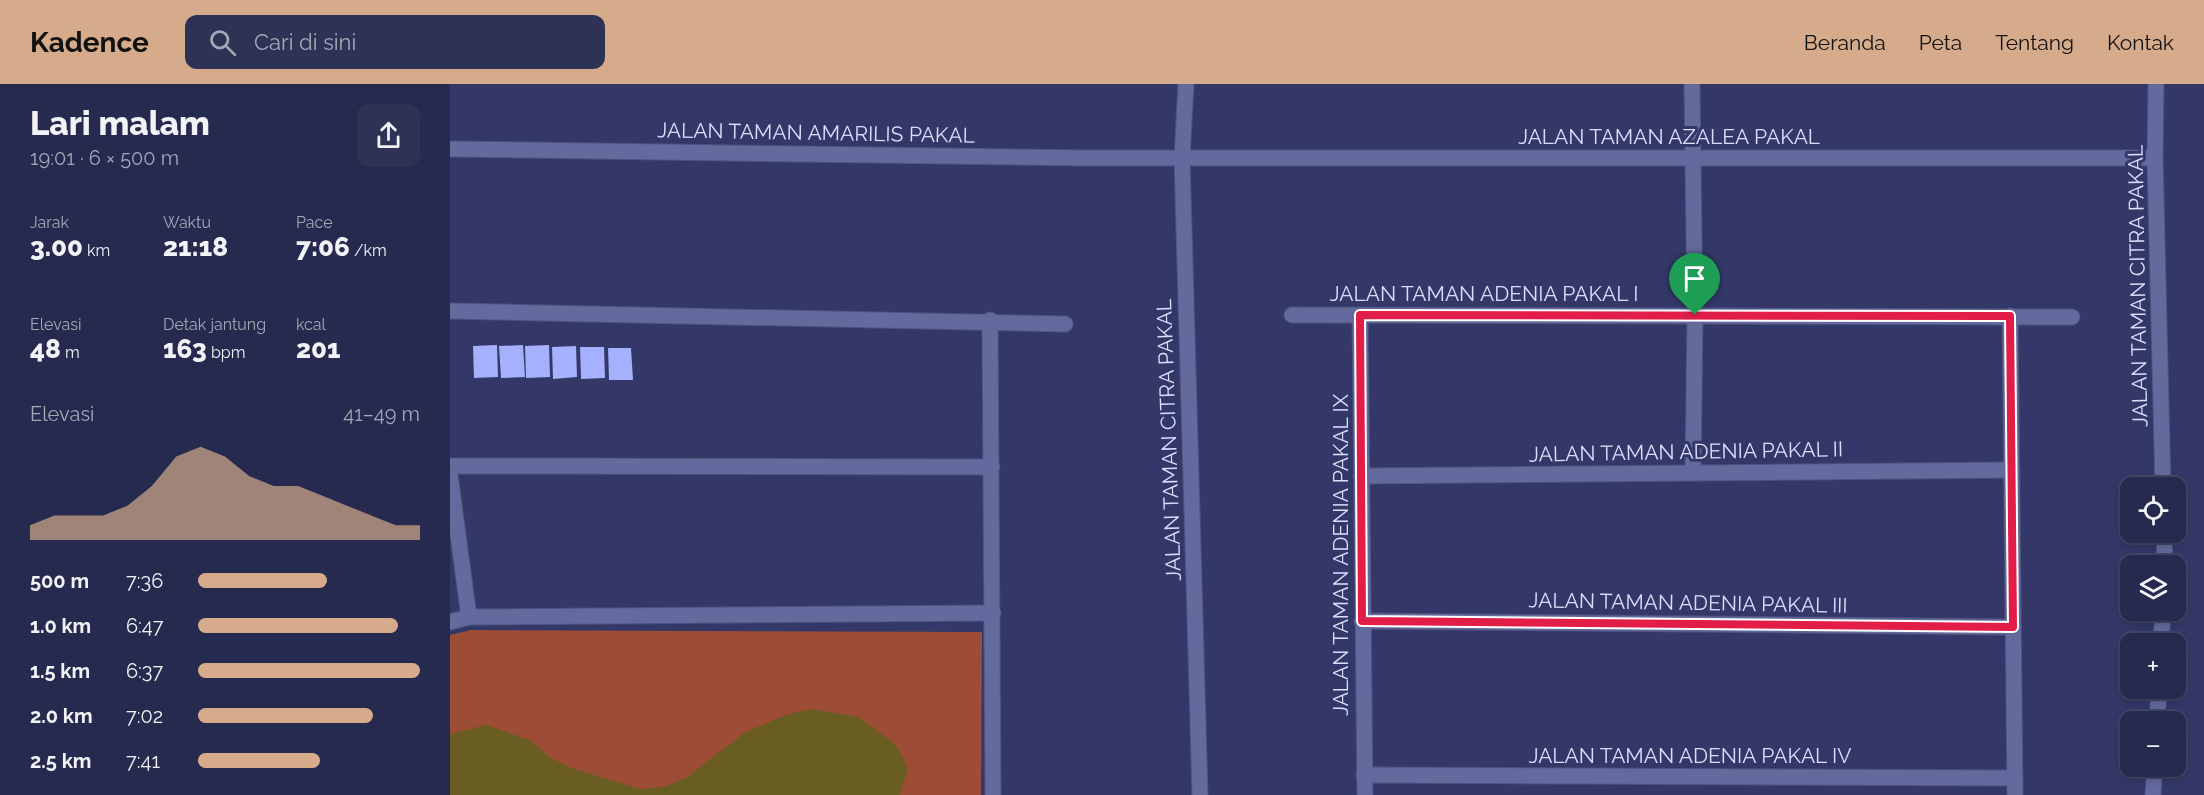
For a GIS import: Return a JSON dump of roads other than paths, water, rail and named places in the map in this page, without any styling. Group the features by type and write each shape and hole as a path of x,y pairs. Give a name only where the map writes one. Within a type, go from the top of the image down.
{"street":[{"name":"JALAN TAMAN CITRA PAKAL","path":"1186,84 1182,158 1200,795"},
{"path":"1692,84 1695,315 1693,473"},
{"name":"JALAN TAMAN CITRA PAKAL","path":"2156,84 2155,158 2163,477"},
{"name":"JALAN TAMAN AMARILIS PAKAL","path":"450,149 1182,158"},
{"name":"JALAN TAMAN AZALEA PAKAL","path":"1182,158 2155,158"},
{"path":"450,310 990,320 1065,324"},
{"name":"JALAN TAMAN ADENIA PAKAL I","path":"1292,315 2072,317"},
{"name":"JALAN TAMAN ADENIA PAKAL IX","path":"1360,315 1365,795"},
{"path":"2010,316 2015,795"},
{"path":"990,320 993,795"},
{"path":"450,466 992,467"},
{"name":"JALAN TAMAN ADENIA PAKAL II","path":"1361,476 2012,470"},
{"path":"450,475 469,617"},
{"path":"450,622 469,617 993,613"},
{"name":"JALAN TAMAN ADENIA PAKAL III","path":"1362,621 2013,627"},
{"name":"JALAN TAMAN ADENIA PAKAL IV","path":"1364,775 2014,778"},
{"path":"2153,795 2154,777"}]}
